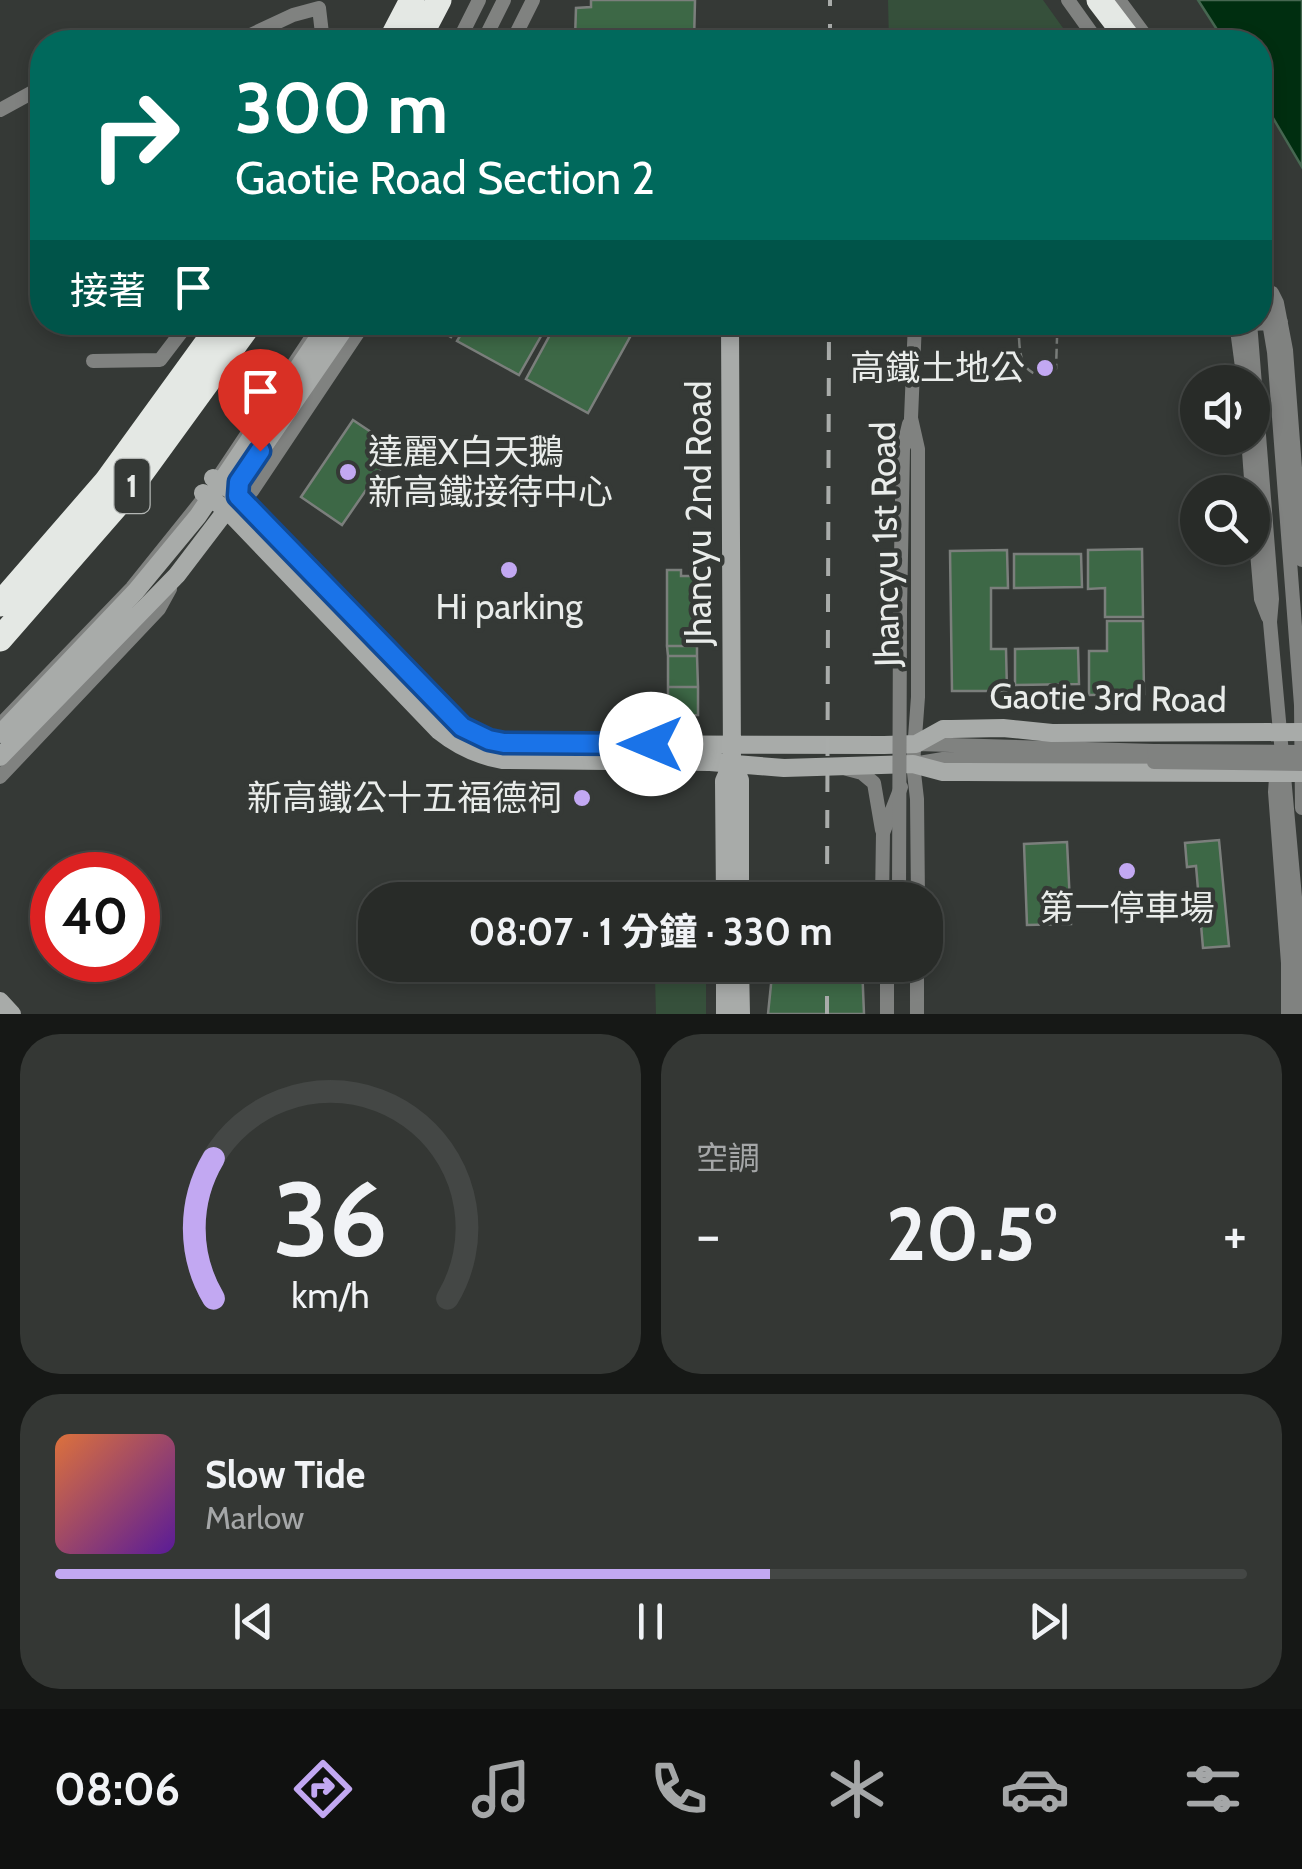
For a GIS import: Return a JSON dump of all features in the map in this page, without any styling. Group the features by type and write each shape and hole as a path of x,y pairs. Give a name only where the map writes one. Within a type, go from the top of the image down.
{"highway":[{"path":"396,30 412,0"},
{"path":"423,30 439,0"},
{"path":"1083,0 1105,30"},
{"path":"1083,0 1118,30"},
{"name":"1","path":"0,604 106,482 213,335"},
{"name":"1","path":"0,639 124,497 242,335"}],"street":[{"path":"464,30 478,0"},
{"path":"489,30 504,0"},
{"path":"518,30 534,0"},
{"path":"1083,0 1094,30"},
{"path":"1120,0 1141,30"},
{"path":"261,30 323,4 323,30"},
{"path":"0,110 30,94"},
{"path":"1272,313 1302,560"},
{"path":"1272,322 1276,322"},
{"path":"1276,322 1301,732 1293,772 1288,1014"},
{"path":"93,361 160,360 179,335"},
{"path":"0,776 159,609 219,493 321,335"},
{"path":"0,734 136,591 219,493 239,482 339,335"},
{"path":"219,493 252,491 356,335"},
{"name":"Jhancyu 2nd Road","path":"730,335 732,764"},
{"name":"Jhancyu 1st Road","path":"915,335 911,418 918,449 913,764 918,882"},
{"path":"1243,335 1244,365"},
{"path":"1244,335 1272,599 1270,622 1279,733 1302,808"},
{"path":"898,882 903,448 911,418"},
{"name":"Gaotie 3rd Road","path":"219,493 442,710 474,735 489,740 521,744 916,744 1154,756 1293,772"},
{"name":"Gaotie 3rd Road","path":"219,493 439,731 468,750 503,760 842,768 943,759 1302,752"},
{"path":"1258,565 1261,599 1270,622"},
{"path":"0,757 177,575"},
{"name":"Gaotie 3rd Road","path":"916,744 943,729 1003,728 1052,733 1301,732"},
{"path":"732,764 740,780 740,882"},
{"path":"726,882 724,781 732,764"},
{"name":"Gaotie 3rd Road","path":"913,764 954,772 1293,772"},
{"name":"Jhancyu 1st Road","path":"882,882 883,834 894,800 913,764"},
{"path":"740,844 751,790 762,777 784,768"},
{"path":"842,768 862,773 874,784 883,834"},
{"path":"1293,772 1301,1014"},
{"path":"882,868 888,854 900,848 912,852 918,867"},
{"path":"725,982 725,1014"},
{"path":"887,982 887,1014"},
{"path":"917,1014 918,982"},
{"path":"0,1001 12,1014"}],"lane":[{"path":"0,720 219,493 310,335"}],"path":[{"path":"1019,337 1023,364 1030,372 1043,376 1056,369 1057,337"}],"shaded area":[{"path":"888,0 1043,0 1064,30 889,30"},
{"path":"1198,0 1302,0 1302,167 1272,116 1272,30 1217,30"},
{"path":"655,982 706,982 706,1014 656,1014"}],"building":[{"path":"591,0 695,0 694,30 575,30 576,8 591,7"},
{"path":"460,335 542,335 519,375 457,341"},
{"path":"550,335 630,337 588,413 526,379"},
{"name":"達麗X白天鵝 新高鐵接待中心","path":"353,420 395,448 342,525 301,497"},
{"path":"1142,549 1143,617 1105,617 1105,588 1088,589 1088,550"},
{"path":"1007,550 1008,588 991,588 991,649 1006,649 1007,691 952,691 950,551"},
{"path":"1014,554 1081,554 1082,587 1014,588"},
{"path":"667,570 681,570 681,576 696,576 697,646 667,646"},
{"path":"1107,621 1143,621 1144,694 1089,695 1089,651 1107,651"},
{"path":"667,646 697,646 697,656 668,656"},
{"path":"1078,648 1079,684 1015,685 1015,649"},
{"path":"668,656 697,656 698,687 668,687"},
{"path":"668,687 698,687 698,715 668,716"},
{"path":"1219,840 1229,946 1203,948 1196,866 1187,867 1185,843"},
{"path":"1067,842 1071,924 1027,925 1024,844"},
{"path":"771,982 863,982 864,1014 768,1014"}],"railway":[{"path":"830,0 830,30"},
{"path":"827,882 829,335"},
{"path":"827,982 827,1014"}],"place":[{"name":"高鐵土地公","path":"1045,368"},
{"name":"達麗X白天鵝 新高鐵接待中心","path":"348,472"},
{"name":"Hi parking","path":"509,570"},
{"name":"新高鐵公十五福德祠","path":"582,798"},
{"name":"第一停車場","path":"1127,871"}],"route":[{"path":"260,451 239,482 238,496 462,727 474,735 504,743 651,744"}]}
